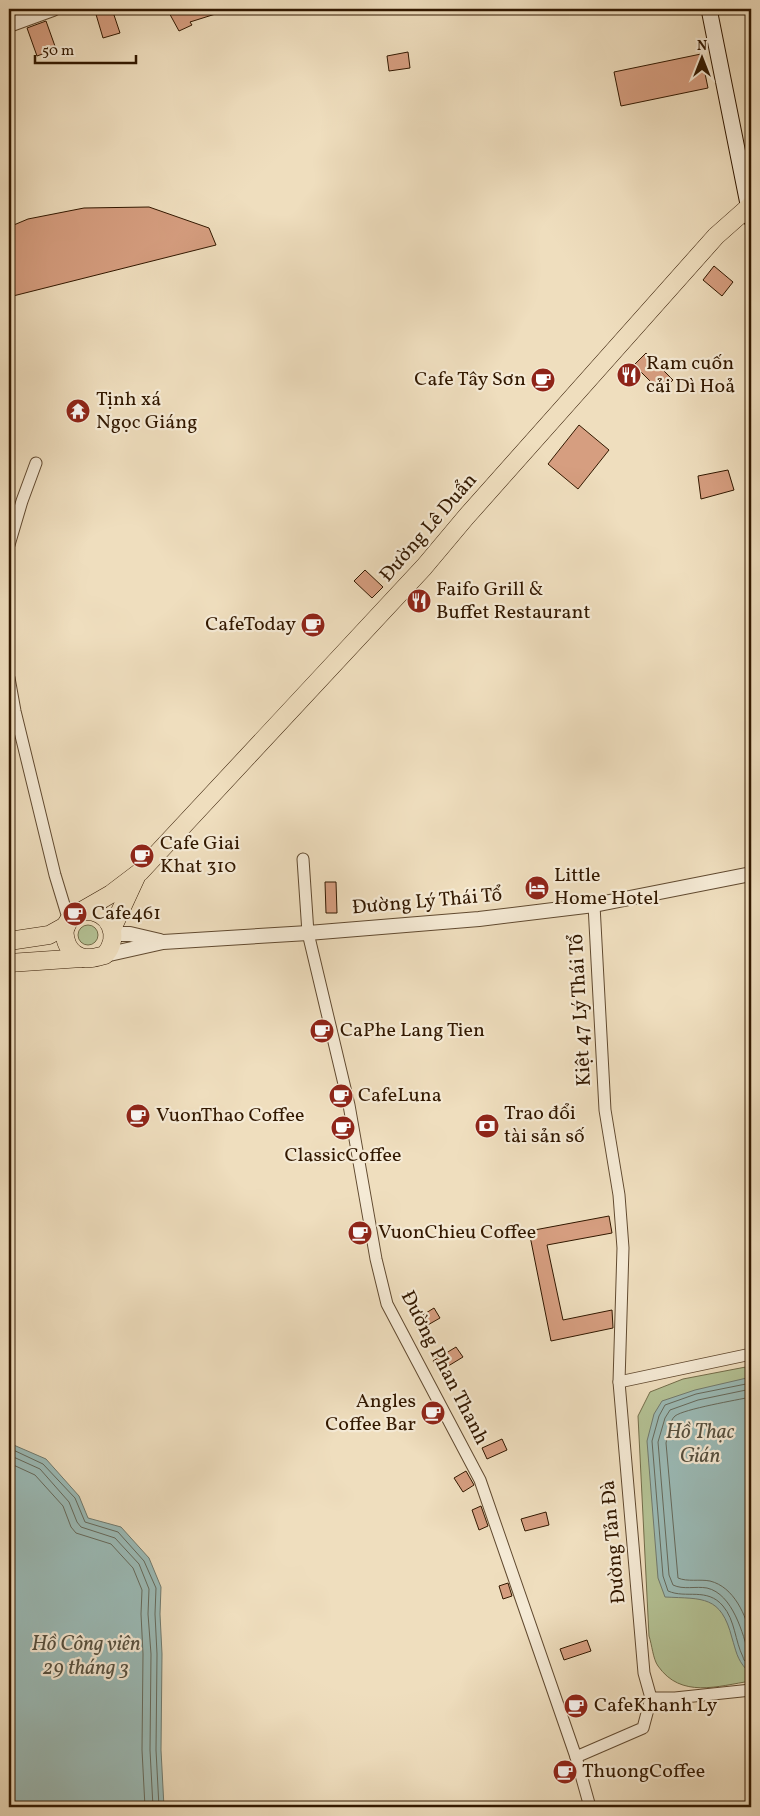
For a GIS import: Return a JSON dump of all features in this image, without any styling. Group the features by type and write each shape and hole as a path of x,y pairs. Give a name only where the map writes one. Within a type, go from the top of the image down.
{"main road":[{"path":"709,9 750,210"},
{"name":"Đường Lê Duẩn","path":"9,941 49,935 136,877 424,567 491,488 716,236 750,210"},
{"name":"Đường Lê Duẩn","path":"112,931 136,877"},
{"path":"9,963 90,958 105,955 112,941 112,931 104,917 92,911 71,920 65,933 69,948 82,958"}],"street":[{"path":"9,25 18,20 53,9"},
{"path":"9,545 36,463"},
{"path":"9,678 15,711 55,875 71,920"},
{"name":"Đường Phan Thanh","path":"303,860 308,933 349,1105 376,1259 387,1304 480,1480 576,1757 590,1807"},
{"name":"Đường Lý Thái Tổ","path":"105,955 163,942 308,933 479,918 594,905 751,874"},
{"name":"Kiệt 47 Lý Thái Tổ","path":"594,905 606,1110 620,1195 623,1248 619,1382"},
{"name":"Đường Lý Thái Tổ","path":"112,931 163,942"},
{"path":"619,1382 751,1354"},
{"name":"Đường Tản Đà","path":"619,1382 644,1673 651,1698"},
{"path":"576,1757 643,1728 651,1698 675,1698 751,1690"}],"green space":[{"path":"88,925 95,928 98,935 95,942 88,945 81,942 78,935 81,928"},
{"name":"Hồ Thạc Gián","path":"751,1366 751,1681 713,1687 689,1687 667,1676 658,1666 649,1636 638,1416 650,1392 683,1379"}],"water":[{"name":"Hồ Thạc Gián","path":"751,1377 751,1669 746,1669 737,1655 728,1624 716,1607 709,1602 690,1598 665,1597 658,1578 647,1441 654,1414 662,1401 695,1390"},
{"name":"Hồ Công viên 29 tháng 3","path":"9,1443 46,1459 79,1496 88,1518 121,1527 149,1558 161,1587 161,1750 164,1807 9,1807"}],"building":[{"path":"112,9 120,33 103,38 95,11"},
{"path":"167,9 224,9 225,11 190,22 192,25 179,31"},
{"path":"46,21 56,49 37,56 27,28"},
{"path":"408,52 410,68 389,71 387,56"},
{"path":"701,54 708,88 621,106 614,72"},
{"path":"149,207 209,228 216,245 9,297 9,227 28,219 84,208"},
{"path":"714,266 733,282 722,296 703,280"},
{"path":"646,353 673,380 661,392 634,365"},
{"path":"579,425 609,450 578,489 548,464"},
{"path":"728,470 734,490 701,499 698,476"},
{"path":"365,570 383,587 372,598 354,581"},
{"path":"325,882 336,882 337,913 326,913"},
{"path":"609,1216 612,1233 547,1245 563,1320 612,1310 613,1328 551,1341 529,1231"},
{"path":"434,1308 440,1318 419,1330 413,1321"},
{"path":"456,1347 463,1357 440,1371 433,1361"},
{"path":"502,1439 507,1450 487,1459 482,1448"},
{"path":"466,1471 474,1485 463,1492 454,1478"},
{"path":"481,1506 488,1526 479,1530 472,1510"},
{"path":"546,1512 549,1525 525,1531 521,1519"},
{"path":"508,1583 512,1596 503,1599 499,1586"},
{"path":"587,1640 591,1651 564,1660 560,1649"}],"place":[{"name":"Ram cuốn cải Dì Hoả","path":"629,375"},
{"name":"Cafe Tây Sơn","path":"543,380"},
{"name":"Tịnh xá Ngọc Giáng","path":"78,411"},
{"name":"Faifo Grill & Buffet Restaurant","path":"419,601"},
{"name":"CafeToday","path":"313,625"},
{"name":"Cafe Giai Khat 310","path":"142,856"},
{"name":"Little Home Hotel","path":"537,888"},
{"name":"Cafe461","path":"75,914"},
{"name":"CaPhe Lang Tien","path":"322,1031"},
{"name":"CafeLuna","path":"341,1096"},
{"name":"VuonThao Coffee","path":"138,1116"},
{"name":"Trao đổi tài sản số","path":"487,1126"},
{"name":"ClassicCoffee","path":"343,1128"},
{"name":"VuonChieu Coffee","path":"360,1233"},
{"name":"Angles Coffee Bar","path":"433,1413"},
{"name":"CafeKhanh Ly","path":"576,1706"},
{"name":"ThuongCoffee","path":"565,1772"}]}
